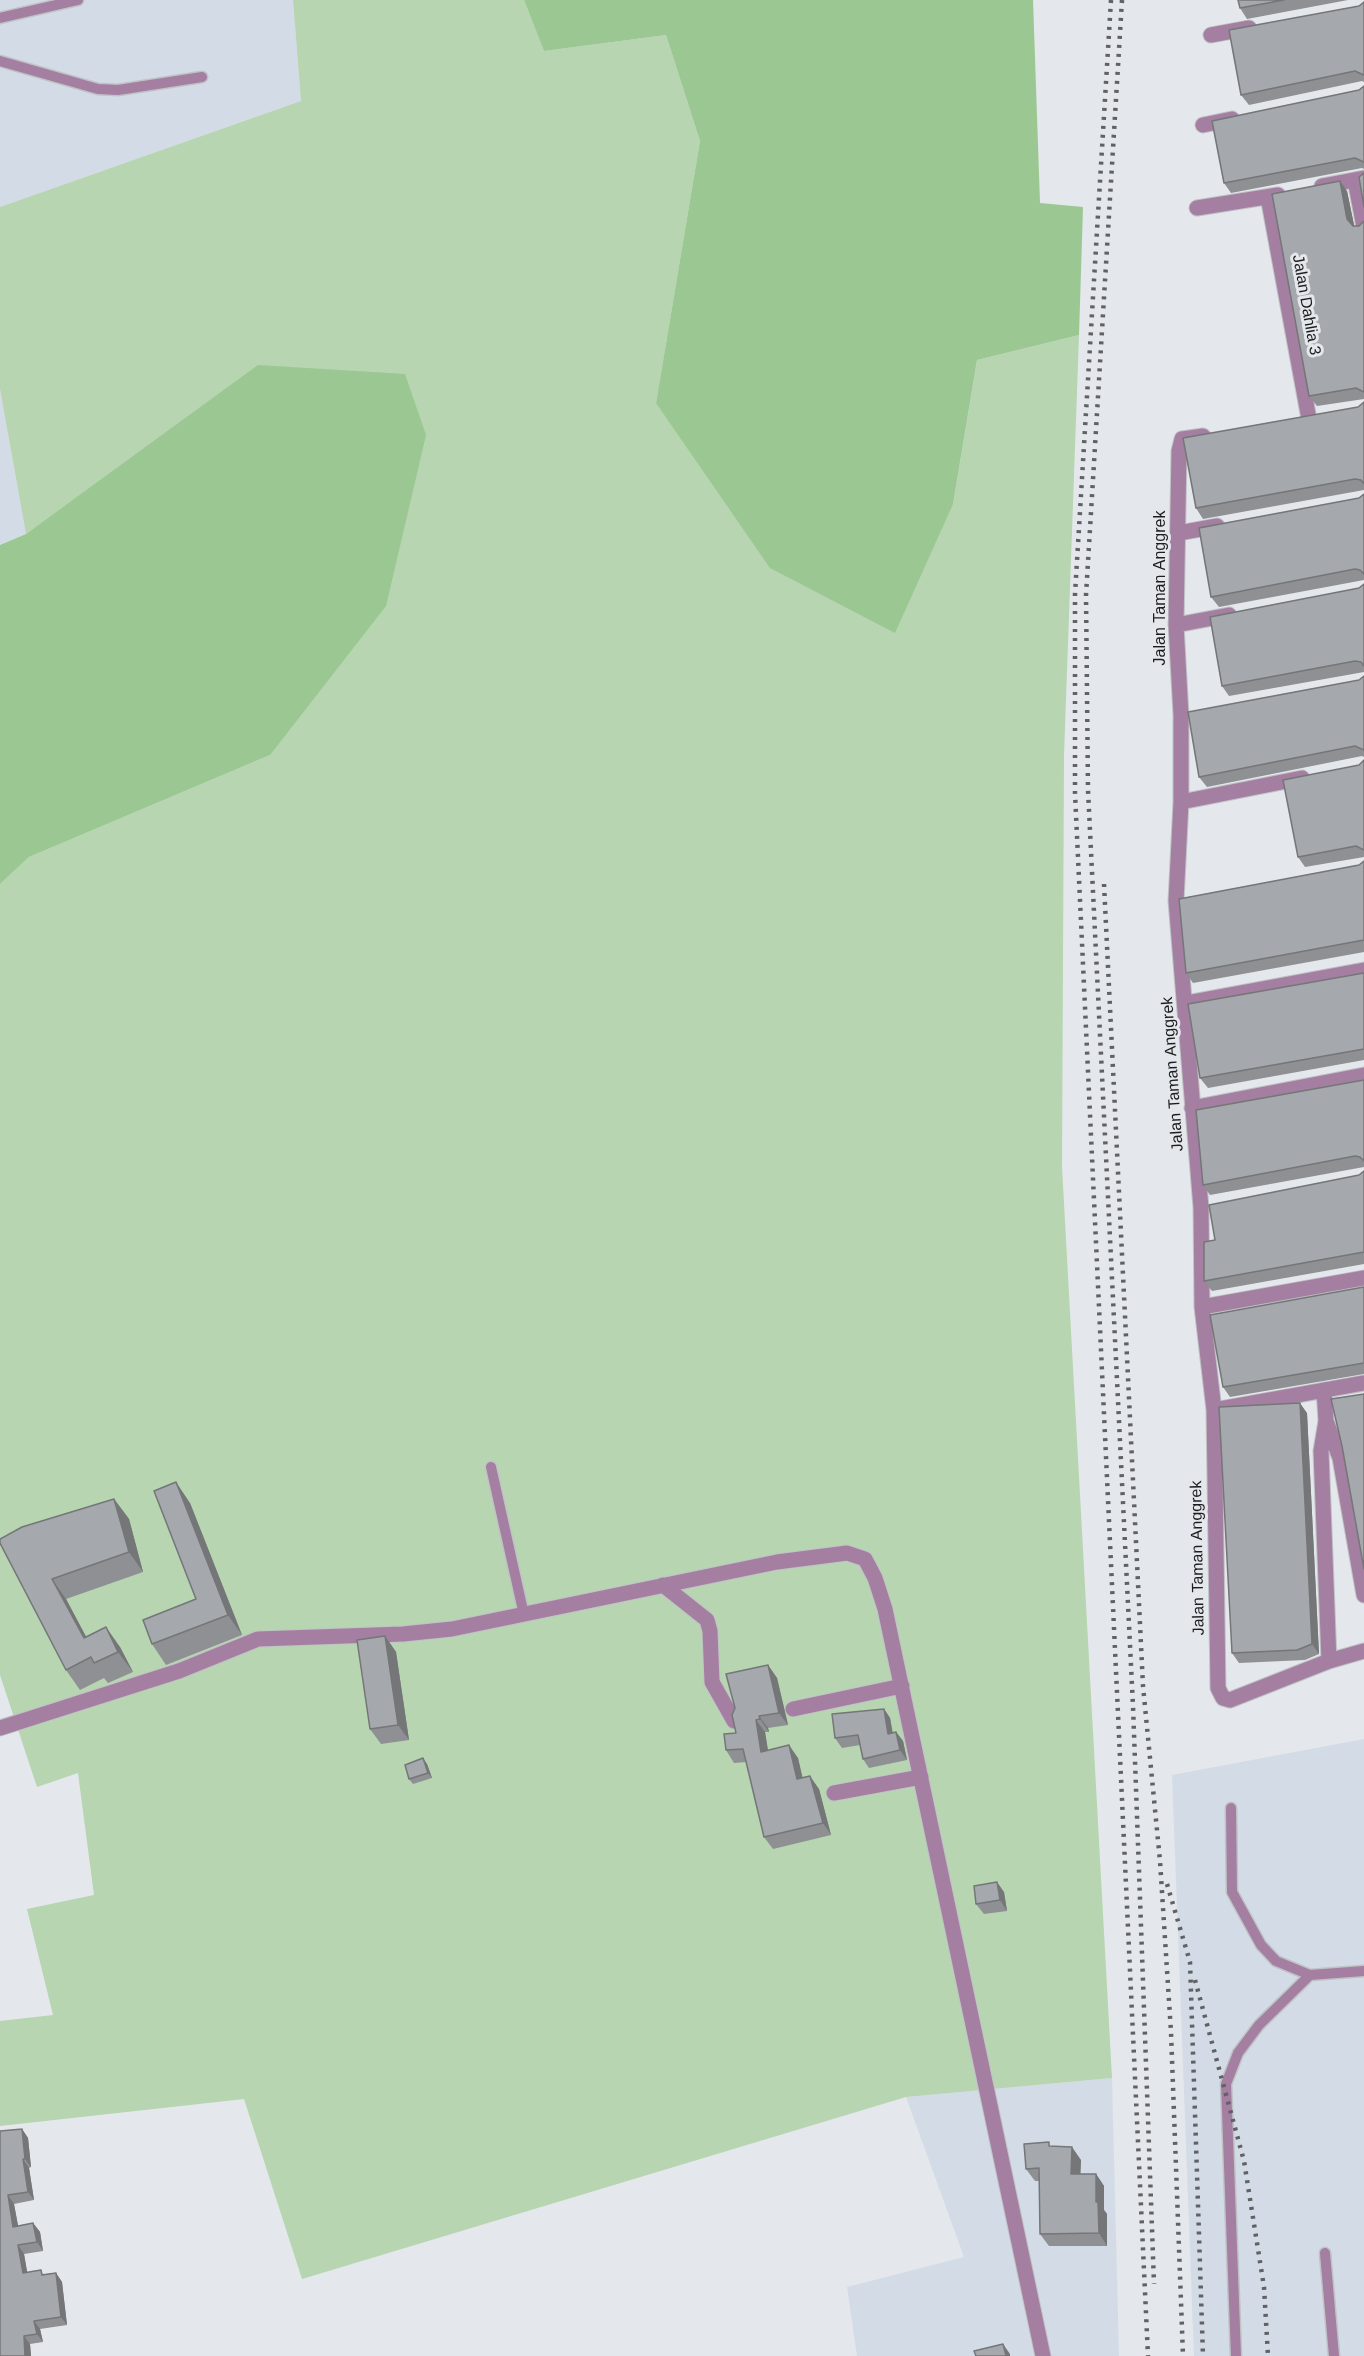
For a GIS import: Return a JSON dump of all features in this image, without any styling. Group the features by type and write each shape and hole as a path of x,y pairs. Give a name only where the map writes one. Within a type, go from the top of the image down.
{"street":[{"path":"1211,35 1270,24"},
{"path":"1203,124 1249,115"},
{"path":"1312,188 1359,179 1364,227"},
{"path":"1197,208 1290,193"},
{"name":"Jalan Dahlia 3","path":"1268,197 1309,419"},
{"name":"Jalan Taman Anggrek","path":"1216,434 1182,439 1179,450 1176,625 1187,714 1181,802 1186,1003 1192,1108 1207,1207 1202,1307 1214,1410 1218,1688 1223,1698 1230,1700 1329,1661"},
{"path":"1179,533 1237,523"},
{"path":"1176,625 1247,612"},
{"path":"1181,802 1318,775"},
{"path":"1186,1003 1364,970"},
{"path":"1192,1108 1364,1074"},
{"path":"1202,1307 1364,1278"},
{"path":"1214,1410 1364,1383"},
{"path":"1324,1390 1326,1421 1321,1451 1329,1661 1364,1651"},
{"path":"1326,1421 1340,1458 1364,1595"},
{"path":"0,1728 179,1671 258,1639 403,1634 452,1629 777,1562 832,1554 853,1554 865,1559 875,1578 885,1609 1043,2356"},
{"path":"663,1585 707,1620 710,1631 712,1682 734,1721"},
{"path":"793,1709 902,1686"},
{"path":"834,1793 921,1777"}],"lane":[{"path":"0,18 78,0"},
{"path":"0,61 98,89 118,90 202,77"},
{"path":"491,1467 524,1615"},
{"path":"1231,1808 1232,1892 1261,1945 1276,1961 1310,1975 1364,1971"},
{"path":"1236,2356 1226,2084 1238,2053 1259,2025 1310,1975"},
{"path":"1325,2253 1334,2356"}],"shaded area":[{"path":"0,0 293,0 301,101 0,207"},
{"path":"0,389 26,534 0,545"},
{"path":"1364,1739 1364,2356 1194,2356 1172,1775"},
{"path":"1112,2078 1119,2356 857,2356 847,2287 964,2257 906,2097"}],"green space":[{"path":"293,0 524,0 544,51 666,35 700,141 656,403 953,504 977,360 1079,335 1064,755 1062,1167 1112,2078 906,2097 302,2279 244,2099 0,2126 0,2021 53,2015 27,1909 94,1895 78,1773 37,1787 0,1675 0,884 29,857 270,755 129,460 26,534 0,389 0,207 301,101"},
{"path":"524,0 1033,0 1040,203 1083,207 1079,335 977,360 953,504 895,633 770,568 656,403 700,141 666,35 544,51"},
{"path":"258,365 405,374 426,435 386,606 270,755 29,857 0,884 0,545 26,534"}],"building":[{"path":"1238,0 1284,0 1240,8"},
{"path":"1364,2 1364,75 1355,71 1241,95 1229,30 1359,6"},
{"path":"1364,86 1364,162 1355,158 1224,183 1212,121 1359,90"},
{"path":"1364,173 1364,207 1359,177"},
{"path":"1340,181 1347,219 1353,226 1359,226 1364,221 1364,392 1356,388 1309,396 1272,194"},
{"path":"1364,402 1364,484 1361,480 1355,479 1196,508 1183,438 1358,407"},
{"path":"1364,494 1364,574 1355,569 1211,597 1199,528 1359,498"},
{"path":"1364,584 1364,666 1361,662 1355,661 1222,686 1210,617 1359,588"},
{"path":"1364,676 1364,750 1355,746 1199,777 1188,712 1359,680"},
{"path":"1364,760 1364,850 1356,846 1298,857 1283,780 1359,765"},
{"path":"1364,861 1364,940 1186,973 1179,899 1359,865"},
{"path":"1364,973 1364,1049 1200,1078 1188,1004"},
{"path":"1364,1080 1364,1161 1355,1156 1203,1185 1196,1110"},
{"path":"1364,1171 1364,1252 1204,1281 1204,1242 1215,1240 1209,1205 1359,1175"},
{"path":"1364,1287 1364,1363 1223,1387 1210,1315"},
{"path":"1364,1394 1364,1569 1342,1446 1331,1399"},
{"path":"1300,1403 1312,1644 1297,1650 1232,1653 1219,1407"},
{"path":"176,1482 228,1615 152,1644 143,1620 196,1599 154,1491"},
{"path":"114,1499 129,1552 52,1579 84,1638 106,1627 118,1652 94,1663 91,1657 66,1670 0,1539 22,1527"},
{"path":"385,1636 398,1725 370,1729 357,1640"},
{"path":"768,1665 779,1713 759,1716 760,1719 756,1720 761,1752 789,1745 797,1779 810,1776 823,1823 764,1837 743,1749 726,1750 724,1734 736,1733 732,1715 735,1708 726,1674"},
{"path":"884,1709 888,1734 896,1732 900,1750 863,1759 858,1735 835,1738 832,1714"},
{"path":"423,1758 428,1773 409,1779 405,1765"},
{"path":"997,1882 1000,1900 976,1904 974,1886"},
{"path":"22,2129 25,2159 23,2159 28,2192 8,2195 13,2227 33,2223 37,2242 18,2245 23,2273 41,2270 42,2275 56,2273 61,2317 34,2321 37,2334 24,2336 25,2356 0,2356 0,2131"},
{"path":"1049,2142 1049,2146 1072,2147 1071,2174 1096,2174 1099,2233 1040,2234 1039,2168 1026,2169 1024,2144"},
{"path":"1003,2344 1006,2356 976,2356 974,2351"}],"railway":[{"path":"1111,0 1075,594 1075,793 1148,2356"},
{"path":"1122,0 1086,595 1088,790 1133,1706 1154,2284"},
{"path":"1104,884 1143,1686 1160,1861 1171,2032 1183,2356"},
{"path":"1167,1884 1190,1962 1203,2356"},
{"path":"1195,1980 1244,2161 1264,2287 1268,2356"}]}
